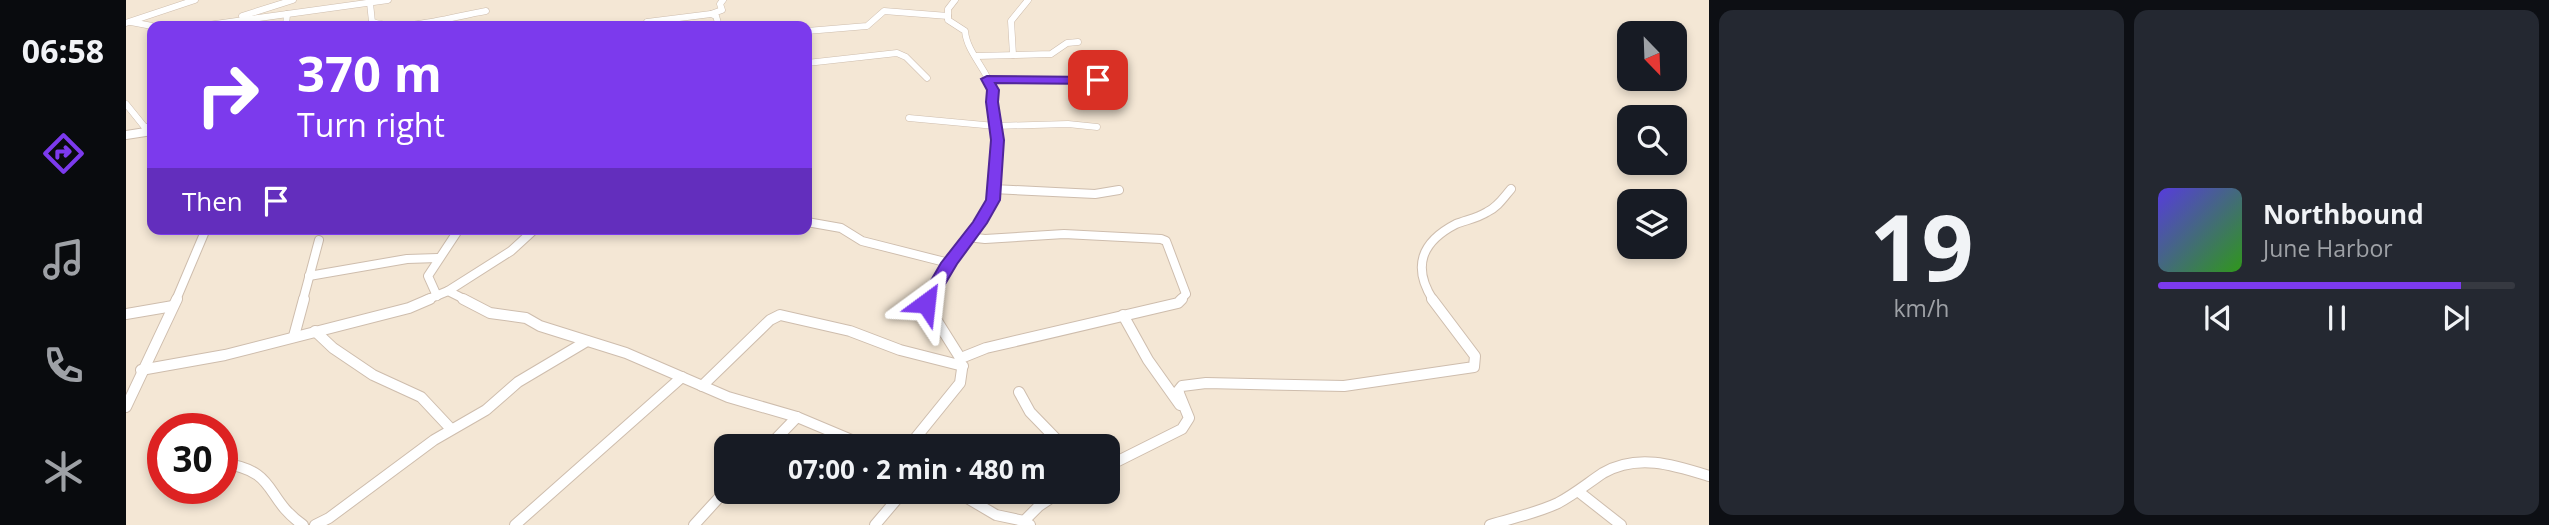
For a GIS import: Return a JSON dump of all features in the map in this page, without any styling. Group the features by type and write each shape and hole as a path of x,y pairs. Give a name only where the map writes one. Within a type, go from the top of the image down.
{"street":[{"path":"128,22 195,0"},
{"path":"233,21 254,10 293,0"},
{"path":"233,21 388,0"},
{"path":"655,21 711,14 722,10 720,4 723,0"},
{"path":"919,434 960,383 962,362 946,330 926,303 949,263 980,223 993,200 997,140 993,90 976,56 966,44 965,32 950,22 948,9 956,0"},
{"path":"1013,55 1009,38 1010,22 1028,0"},
{"path":"370,3 372,21"},
{"path":"423,21 486,11"},
{"path":"812,31 867,26 884,11 948,16"},
{"path":"286,21 287,14"},
{"path":"711,14 716,16 718,21"},
{"path":"128,22 147,25"},
{"path":"976,56 1051,54 1067,43 1078,42"},
{"path":"812,62 897,53 927,78"},
{"path":"987,79 1098,80"},
{"path":"126,104 147,128"},
{"path":"909,118 995,126 1068,124 1097,127"},
{"path":"126,135 147,132"},
{"path":"993,189 1095,194 1119,190"},
{"path":"1184,409 1178,391 1192,384 1344,386 1474,367 1475,356 1422,283 1418,265 1424,254 1446,232 1492,210 1511,189"},
{"path":"812,223 841,228 862,241 949,263"},
{"path":"702,386 770,320 780,316 850,331 900,350 962,362 986,348 1182,300 1186,293 1166,241 1065,234 985,239 967,237"},
{"path":"126,407 203,235"},
{"path":"437,296 429,284 428,276 455,235"},
{"path":"141,370 225,355 409,308 448,291 511,251 528,235"},
{"path":"295,336 319,240"},
{"path":"309,276 407,259 438,258"},
{"path":"448,291 489,313 526,318 540,326 626,353 728,397 797,417 837,434"},
{"path":"126,314 173,306"},
{"path":"1120,460 1182,429 1189,418 1160,379 1123,315"},
{"path":"315,331 333,348 373,374 421,397 452,429"},
{"path":"315,525 329,518 452,429 486,410 519,382 587,341"},
{"path":"515,525 682,377"},
{"path":"1019,392 1030,412 1051,434"},
{"path":"781,434 797,417"},
{"path":"1490,525 1521,517 1579,492 1605,472 1638,462 1664,462 1709,476"},
{"path":"238,466 257,470 265,477 272,494 293,519 303,525"},
{"path":"1579,492 1621,525"},
{"path":"694,525 714,503"},
{"path":"875,525 893,504"},
{"path":"977,504 996,515 1027,523 1042,504"}],"shaded area":[{"path":"126,0 1709,0 1709,525 126,525"}],"route":[{"path":"926,303 949,263 980,223 993,200 997,140 993,90 987,79 1098,80"}]}
